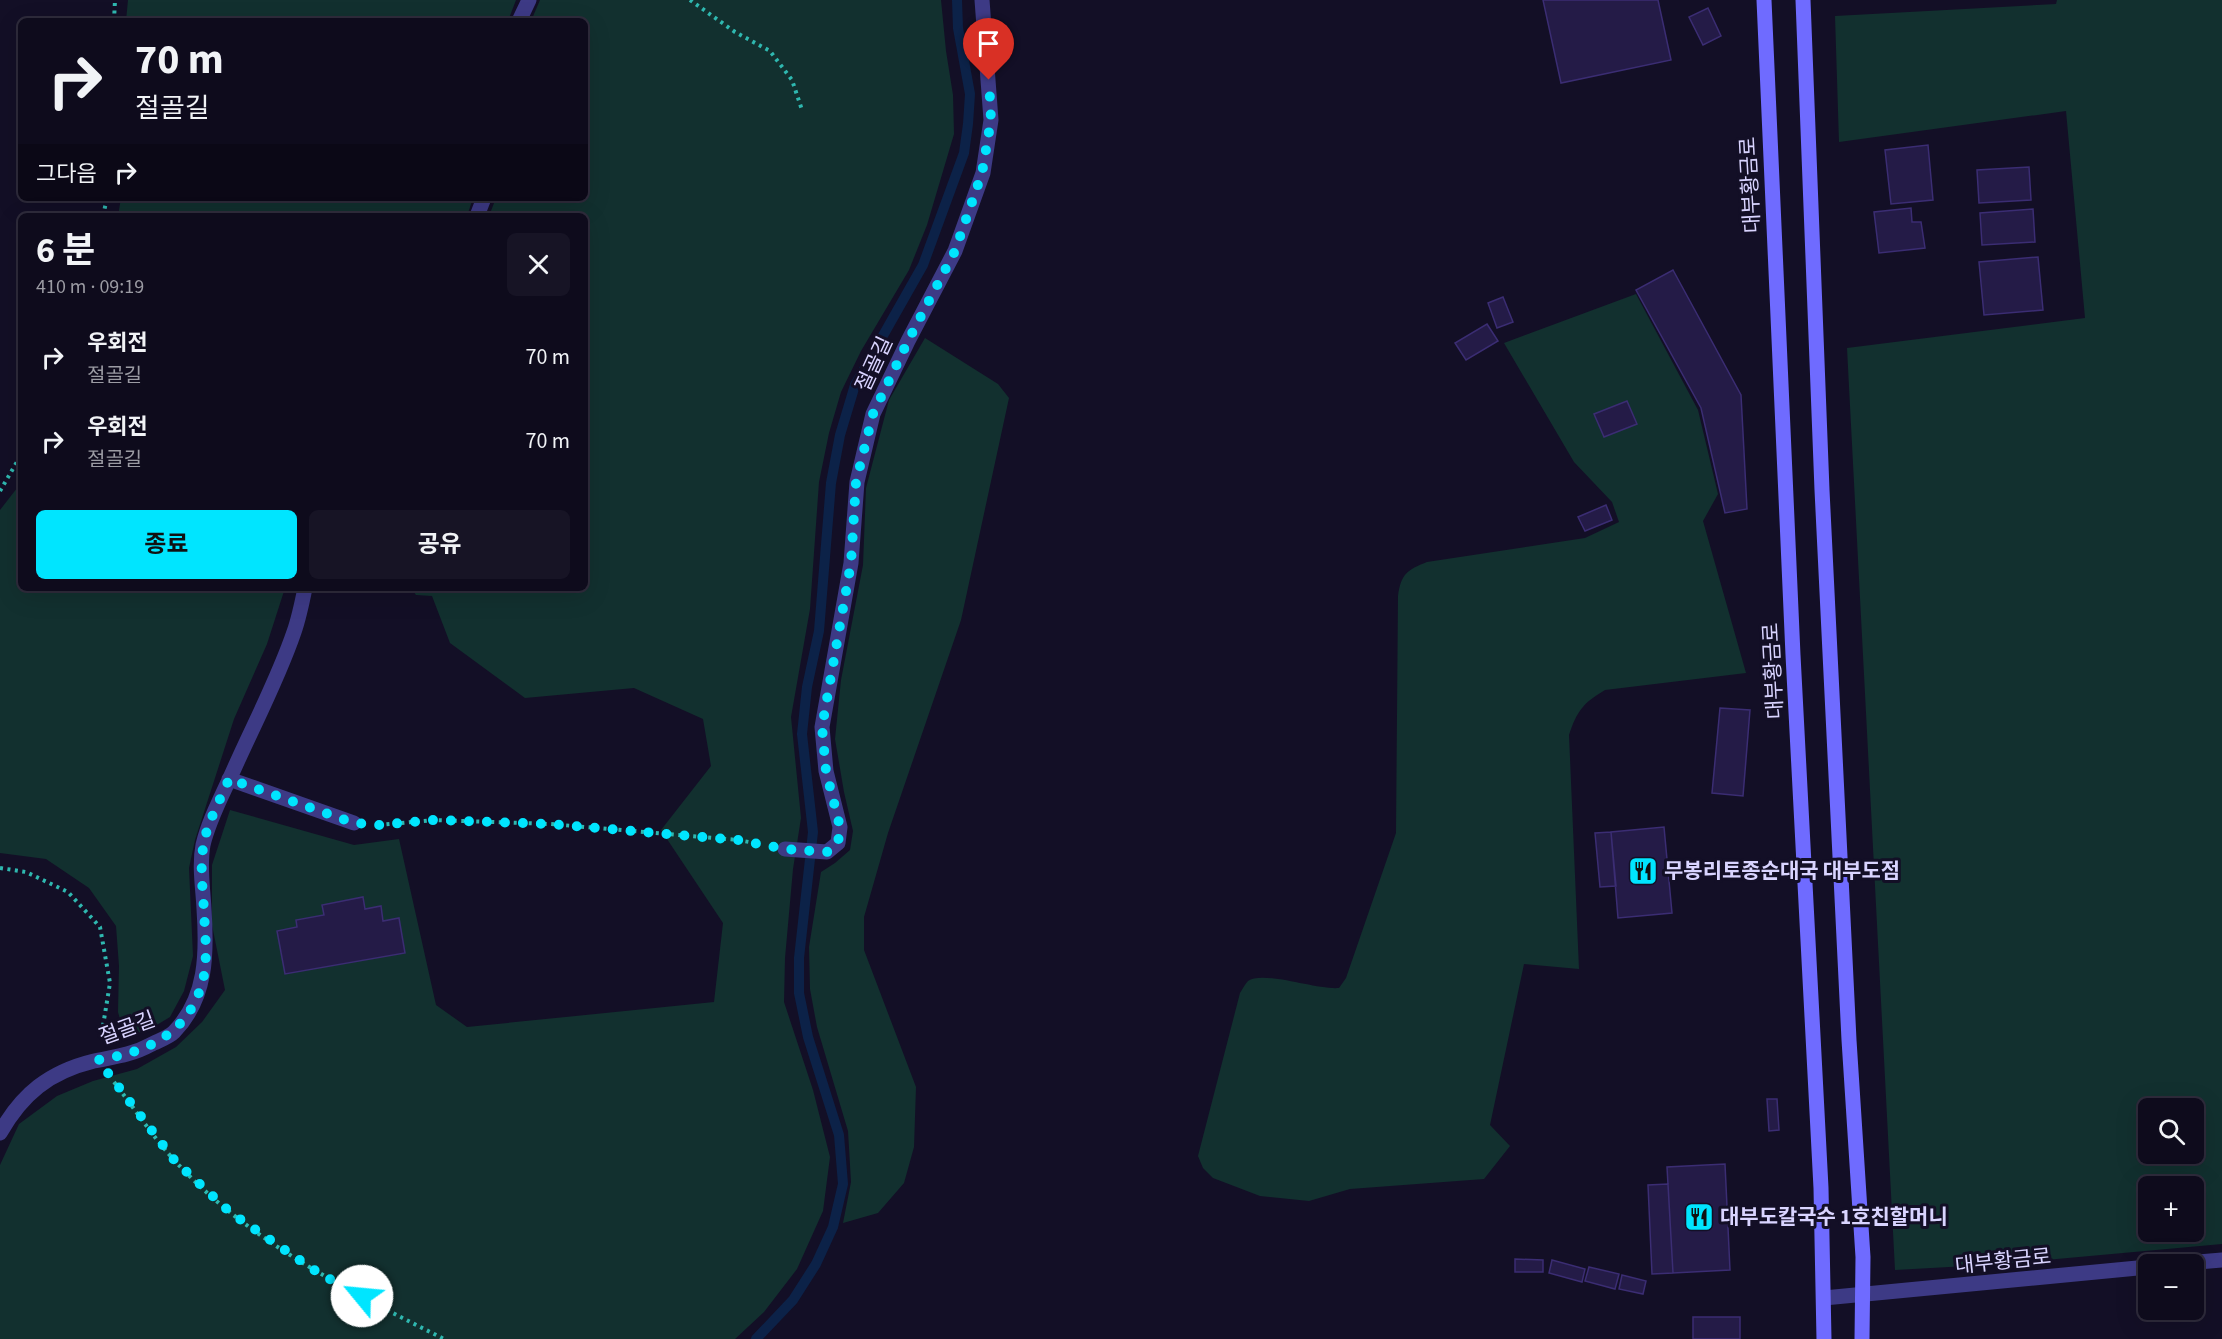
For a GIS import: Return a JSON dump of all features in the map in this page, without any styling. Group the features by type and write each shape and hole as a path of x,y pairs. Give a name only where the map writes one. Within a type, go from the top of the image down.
{"main road":[{"name":"대부황금로","path":"1764,0 1793,655 1820,1167 1824,1339"},
{"path":"1803,0 1822,478 1849,1040 1863,1257 1862,1339"}],"street":[{"path":"520,18 529,0"},
{"name":"절골길","path":"785,849 827,852 838,843 840,827 826,771 822,727 851,563 856,482 873,414 955,251 982,173 991,120 982,0"},
{"name":"절골길","path":"0,1133 10,1115 27,1094 51,1078 73,1066 119,1057 143,1049 173,1033 193,1006 203,979 206,946 201,878 203,846 229,779 278,675 295,630 304,591"},
{"path":"229,779 354,823"},
{"path":"2204,1262 2222,1260"},
{"name":"대부황금로","path":"1824,1298 2138,1268"}],"path":[{"path":"114,18 115,0"},
{"path":"690,0 735,32 770,51 792,80 802,110"},
{"path":"0,491 18,460"},
{"path":"354,823 379,825 434,820 550,824 738,840 785,849"},
{"path":"0,868 26,872 68,892 100,927 110,984 98,1060 175,1161 231,1213 320,1274 444,1339"}],"green space":[{"path":"128,0 516,0 509,18 126,18"},
{"path":"540,0 941,0 953,95 954,134 927,225 909,270 861,351 841,392 829,433 819,482 810,609 791,717 801,818 793,869 785,958 784,1002 813,1090 830,1157 823,1211 797,1269 764,1312 735,1339 0,1339 0,1165 19,1124 57,1096 93,1081 137,1069 176,1047 202,1022 225,990 212,925 212,865 230,810 354,845 399,839 436,1005 467,1027 714,1002 723,923 661,830 711,766 703,719 634,688 525,698 450,643 432,596 416,595 413,591 588,591 588,213 490,213 495,201 588,201 588,18 532,18"},
{"path":"2057,0 2222,0 2222,1244 2003,1264 1895,1270 1847,348 2085,318 2066,111 1839,142 1835,16 2056,4"},
{"path":"120,201 472,201 468,213 118,213"},
{"path":"1636,294 1698,410 1718,494 1703,521 1746,673 1605,690 1582,708 1575,720 1569,735 1579,969 1524,964 1490,1125 1510,1146 1484,1179 1350,1189 1309,1201 1260,1196 1213,1178 1203,1168 1198,1156 1240,993 1248,981 1255,978 1339,988 1346,978 1396,833 1398,596 1403,578 1410,570 1427,562 1585,538 1619,522 1612,502 1574,462 1504,343"},
{"path":"925,338 998,384 1009,398 961,620 888,833 864,917 864,950 916,1087 914,1147 904,1183 878,1213 843,1223 851,1182 848,1131 817,1027 810,989 809,947 821,872 850,850 853,831 835,739 841,680 863,565 866,488 889,400"},
{"path":"18,487 18,591 284,591 267,644 234,719 195,840 189,868 193,956 184,991 170,1017 145,1032 124,1033 118,1012 119,966 116,926 89,888 46,859 0,853 0,510"}],"building":[{"path":"1543,0 1658,0 1671,60 1561,83"},
{"path":"1708,8 1721,36 1703,45 1689,17"},
{"path":"1928,145 1933,200 1891,204 1885,150"},
{"path":"2029,167 2031,200 1979,203 1977,170"},
{"path":"1911,208 1912,222 1921,222 1925,248 1879,253 1874,212"},
{"path":"2033,209 2035,242 1982,245 1980,213"},
{"path":"2038,257 2043,310 1984,315 1979,262"},
{"path":"1673,270 1741,395 1747,509 1725,513 1701,408 1636,290"},
{"path":"1503,297 1513,322 1497,328 1488,303"},
{"path":"1487,324 1498,341 1466,360 1455,343"},
{"path":"1627,401 1637,424 1604,437 1594,414"},
{"path":"1606,505 1612,520 1585,531 1578,517"},
{"path":"1720,708 1750,710 1743,796 1712,793"},
{"path":"1664,827 1672,913 1618,918 1611,832"},
{"path":"1611,832 1616,886 1600,887 1595,833"},
{"path":"363,897 365,909 381,906 383,921 399,918 405,953 285,974 277,931 297,927 296,920 324,915 322,905"},
{"path":"1767,1099 1777,1099 1779,1130 1769,1131"},
{"path":"1725,1164 1730,1270 1673,1273 1667,1167"},
{"path":"1668,1184 1673,1273 1652,1274 1648,1185"},
{"path":"1515,1259 1543,1260 1543,1272 1515,1272"},
{"path":"1552,1260 1585,1269 1582,1282 1549,1273"},
{"path":"1589,1267 1619,1274 1615,1289 1585,1281"},
{"path":"1622,1275 1646,1281 1643,1294 1619,1289"},
{"path":"1693,1317 1740,1317 1740,1339 1693,1339"}],"waterway":[{"path":"756,1339 793,1300 816,1264 833,1227 843,1184 839,1135 808,1037 799,993 799,958 813,832 802,734 807,687 819,631 831,483 840,435 855,385 923,265 964,153 970,94 958,28 957,0"}],"place":[{"name":"무봉리토종순대국 대부도점","path":"1643,871"},
{"name":"대부도칼국수 1호친할머니","path":"1699,1217"}],"route":[{"path":"362,1296 320,1274 231,1213 175,1161 98,1060 119,1057 143,1049 173,1033 193,1006 203,979 206,946 201,878 203,846 229,779 354,823 379,825 434,820 550,824 738,840 785,849 827,852 838,843 840,827 826,771 822,727 851,563 856,482 873,414 955,251 982,173 991,120 989,80"}]}
